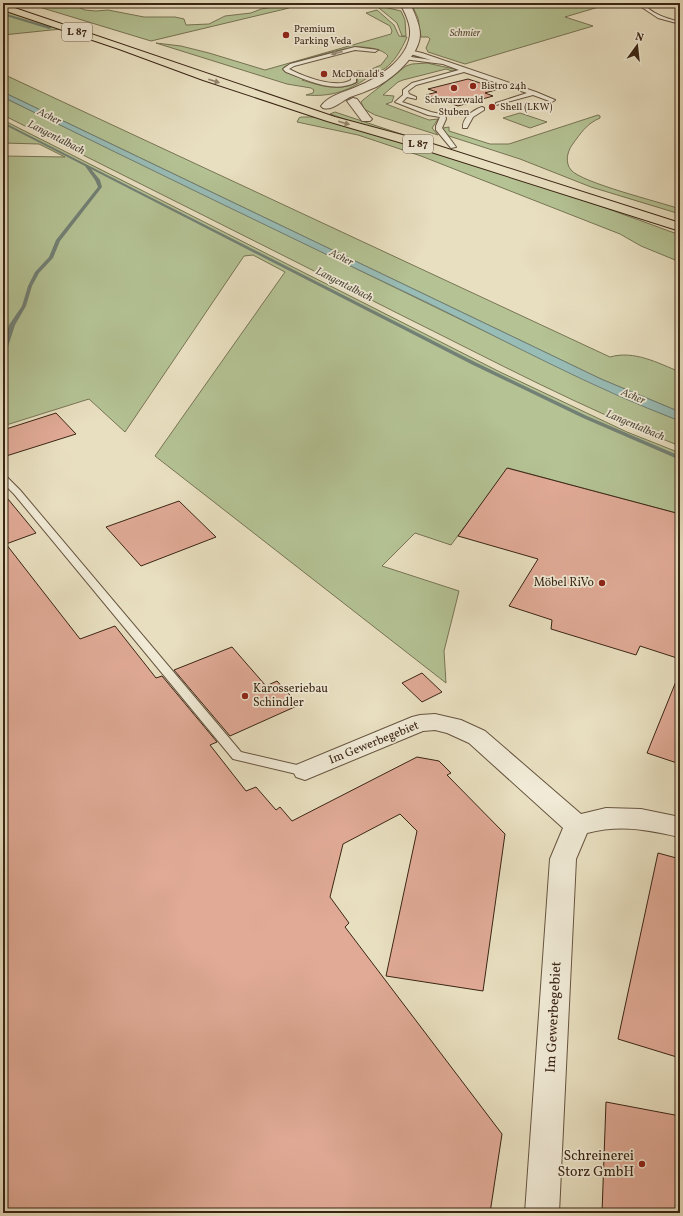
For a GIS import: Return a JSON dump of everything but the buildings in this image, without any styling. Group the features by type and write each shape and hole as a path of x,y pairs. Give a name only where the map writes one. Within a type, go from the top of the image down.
{"main road":[{"name":"L 87","path":"9,3 271,88"},
{"name":"L 87","path":"3,8 123,47 177,68 306,111 441,151 680,227"},
{"name":"L 87","path":"322,104 680,219"}],"street":[{"path":"306,111 367,87 395,68 407,55 415,37 414,25 405,3"},
{"path":"322,104 338,106 353,101 366,91 367,87"},
{"path":"353,101 366,119"},
{"name":"Im Gewerbegebiet","path":"305,771 420,723 435,722 453,726 477,737 577,825 563,859 542,1213"},
{"path":"577,825 606,818 641,819 680,827"}],"lane":[{"path":"367,3 374,6 405,3"},
{"path":"642,3 645,8 656,15 680,23"},
{"path":"360,72 354,77 354,81 351,84 338,85 330,84 288,71 286,69 292,65 355,48 375,50"},
{"path":"407,55 420,54 552,100"},
{"path":"407,55 444,63"},
{"path":"442,116 430,114 398,102 406,95 405,91 414,84 465,70"},
{"path":"498,104 534,93"},
{"path":"406,95 414,98"},
{"path":"442,108 443,119 438,125 438,129 453,147"},
{"path":"465,127 468,118 482,109"},
{"path":"3,478 17,492 237,756 305,771"}],"green space":[{"path":"26,3 69,3 85,10 108,10 144,17 175,17 184,19 186,25 209,24 225,16 251,13 261,9 279,6 305,3 151,41"},
{"name":"Schmier","path":"411,3 612,3 565,17 593,26 465,64 428,52 426,48 430,39 428,37 421,37 418,18"},
{"path":"384,7 401,11 405,20 406,36 402,36 397,23 379,8"},
{"path":"3,10 61,29 3,35"},
{"path":"377,10 394,25 399,36 407,37 396,57 386,68 373,73 365,72 381,65 388,56 379,50 359,47 321,55 284,67 284,71 306,78 302,80 330,87 344,87 358,82 357,78 367,78 352,87 330,94 306,95 313,93 314,90 311,88 287,84 156,43 181,46 265,70 391,34 392,31 390,26 366,13"},
{"path":"427,63 458,70 452,71 446,69 403,80 398,82 383,95 394,96 392,102 386,104 429,120 438,119 432,128 438,135 375,115 364,109 361,102 406,66"},
{"path":"3,74 610,357 619,355 637,356 655,361 680,372 680,412 601,379 3,92"},
{"path":"3,97 581,378 680,421 680,446 644,432 538,383 3,115"},
{"path":"335,112 419,140 330,114"},
{"path":"520,113 547,122 530,128 503,118"},
{"path":"598,115 600,118 584,129 570,148 567,161 571,170 590,181 680,209 680,214 591,187 520,159 449,136 443,132 443,128 449,127 449,131 490,144 509,144"},
{"path":"301,117 314,117 526,181 680,235 680,262 641,246 620,234 421,156 358,135 297,122"},
{"path":"3,120 500,372 627,432 680,453 680,514 508,468 451,545 415,533 382,566 459,591 444,651 446,683 155,456 285,272 253,255 244,256 125,432 89,399 3,426 3,156 65,157 39,144 3,143"}],"water":[{"name":"Acher","path":"3,92 601,379 680,412 680,421 615,394 550,364 424,301 3,97"}],"waterway":[{"path":"3,14 50,28"},
{"name":"Langentalbach","path":"3,123 86,166"},
{"path":"3,353 12,325 24,306 30,286 37,272 51,257 58,241 100,187 98,180 86,166"},
{"name":"Langentalbach","path":"86,166 473,363 585,417 680,458"}],"place":[{"name":"Premium Parking Veda","path":"286,35"},
{"name":"McDonald's","path":"324,74"},
{"name":"Bistro 24h","path":"473,86"},
{"name":"Schwarzwald Stuben","path":"454,88"},
{"name":"Shell (LKW)","path":"492,107"},
{"name":"Möbel RiVo","path":"602,583"},
{"name":"Karosseriebau Schindler","path":"245,696"},
{"name":"Schreinerei Storz GmbH","path":"642,1164"}]}
